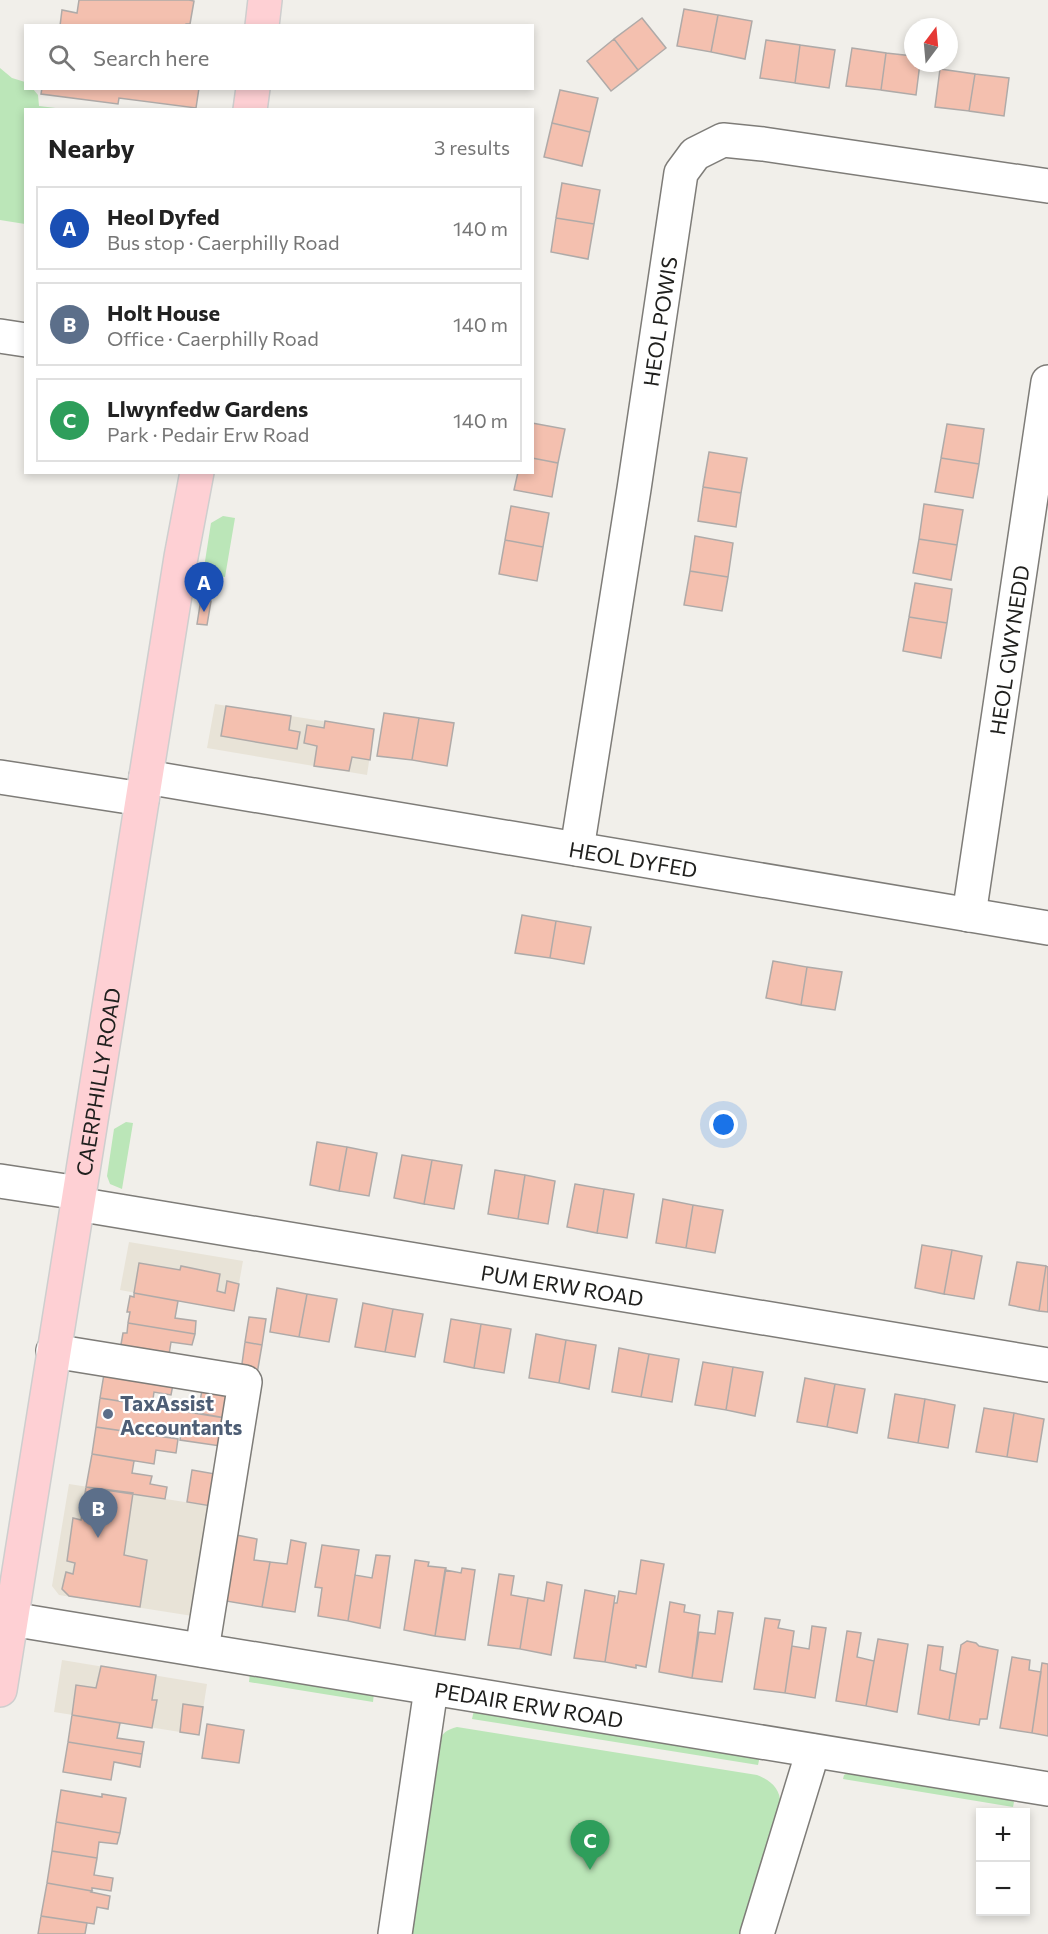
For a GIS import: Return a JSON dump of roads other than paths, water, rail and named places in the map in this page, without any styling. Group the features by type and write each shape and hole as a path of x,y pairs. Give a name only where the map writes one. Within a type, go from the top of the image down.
{"main road":[{"path":"261,24 265,0"},
{"path":"250,108 253,90"},
{"name":"CAERPHILLY ROAD","path":"0,1690 11,1619 11,1551 53,1351 181,557 197,474"}],"street":[{"name":"HEOL POWIS","path":"577,849 681,173 695,154 723,140 1048,186"},
{"path":"0,336 24,340"},
{"name":"HEOL GWYNEDD","path":"969,915 1035,555 1048,382"},
{"name":"HEOL DYFED","path":"0,777 144,788 577,849 1048,928"},
{"name":"PUM ERW ROAD","path":"0,1181 78,1199 1048,1365"},
{"path":"53,1351 245,1382 202,1650"},
{"name":"PEDAIR ERW ROAD","path":"11,1619 1048,1789"},
{"path":"395,1934 431,1689"},
{"path":"757,1934 813,1751"}],"place":[{"name":"Heol Dyfed","path":"204,612"},
{"name":"TaxAssist Accountants","path":"108,1414"},
{"name":"Holt House","path":"98,1538"},
{"name":"Llwynfedw Gardens","path":"590,1870"}]}
